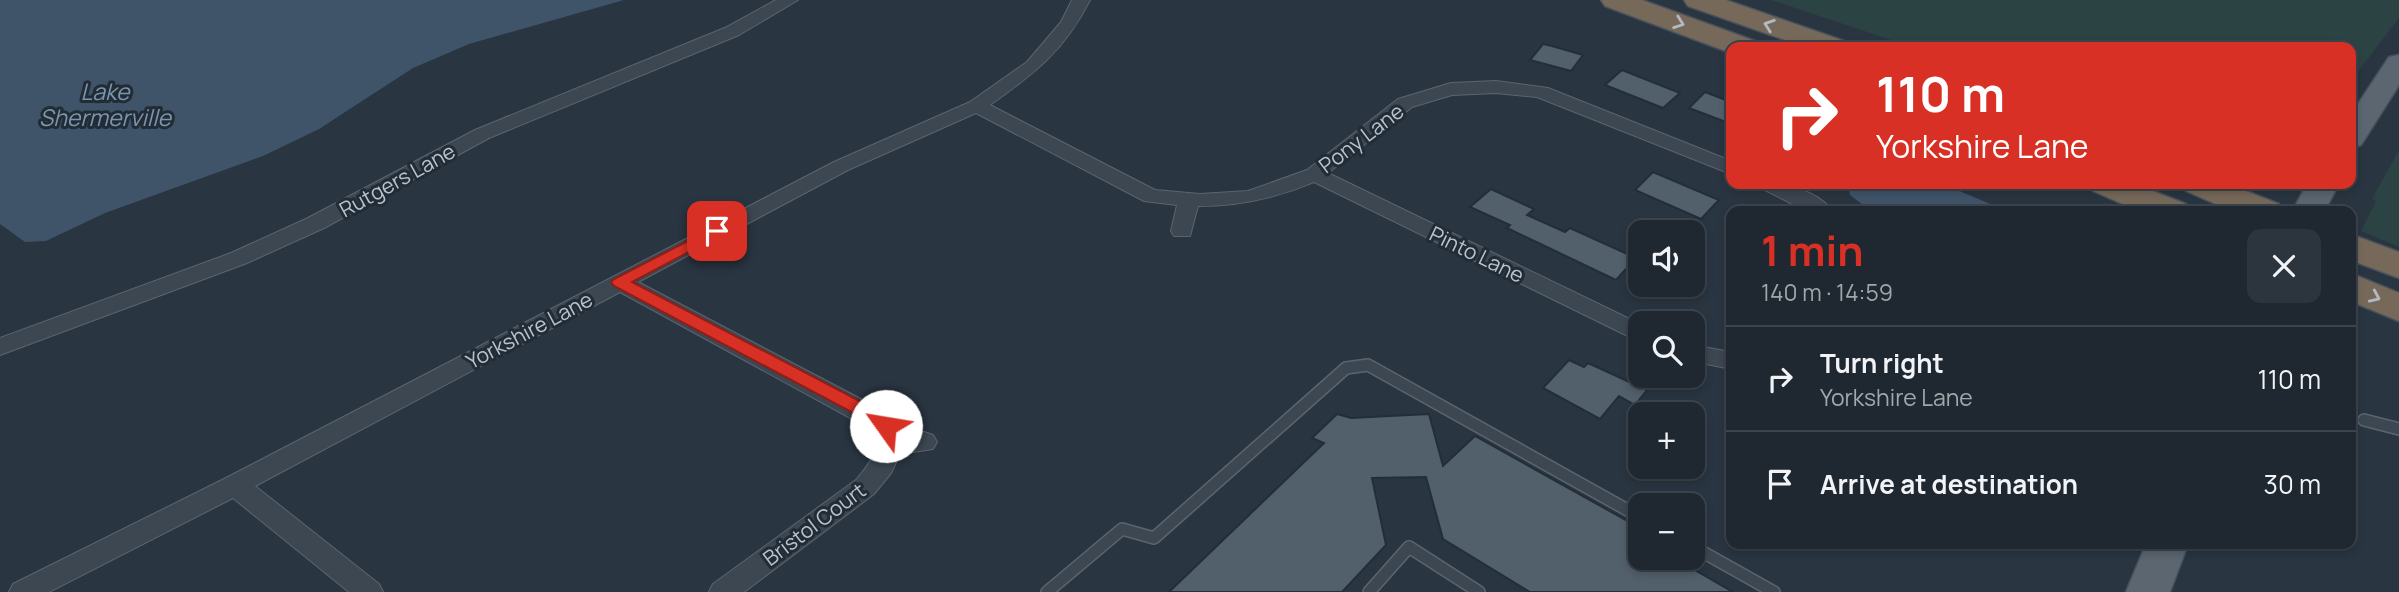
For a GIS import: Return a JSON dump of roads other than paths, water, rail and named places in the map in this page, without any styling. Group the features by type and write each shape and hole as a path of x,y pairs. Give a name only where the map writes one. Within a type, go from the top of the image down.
{"highway":[{"path":"1615,0 1730,42"},
{"path":"1698,0 1819,42"},
{"path":"2117,189 2158,206"},
{"path":"2210,189 2251,206"},
{"path":"2356,248 2399,266"},
{"path":"2356,289 2399,308"}],"main road":[{"path":"2356,130 2399,63"},
{"path":"2148,592 2164,549"}],"street":[{"name":"Rutgers Lane","path":"0,347 239,258 316,223 482,134 733,31 789,0"},
{"name":"Yorkshire Lane","path":"23,592 235,485 841,166 977,106 1033,66 1069,24 1082,0"},
{"name":"Pony Lane","path":"977,106 1150,196 1189,199 1249,197 1284,187 1314,173 1405,103 1451,89 1496,87 1541,92 1726,166"},
{"name":"Pinto Lane","path":"1314,173 1628,328"},
{"path":"1779,189 1814,206"},
{"path":"1182,231 1189,199"},
{"path":"619,282 867,413 886,426 890,445 924,442"},
{"path":"1705,356 1726,360"},
{"name":"Bristol Court","path":"723,592 865,487 884,466 890,445"},
{"path":"235,485 369,592"}],"lane":[{"path":"1047,592 1122,529 1154,538 1346,368 1368,365 1628,510"},
{"path":"2364,420 2399,429"},
{"path":"1369,592 1409,547 1479,592"},
{"path":"1705,553 1774,592"}],"water":[{"name":"Lake Shermerville","path":"0,0 624,0 469,44 413,68 319,129 263,156 105,213 46,241 25,242 0,224"},
{"path":"1849,189 1955,189 1995,206 1864,206 1850,195"}]}
